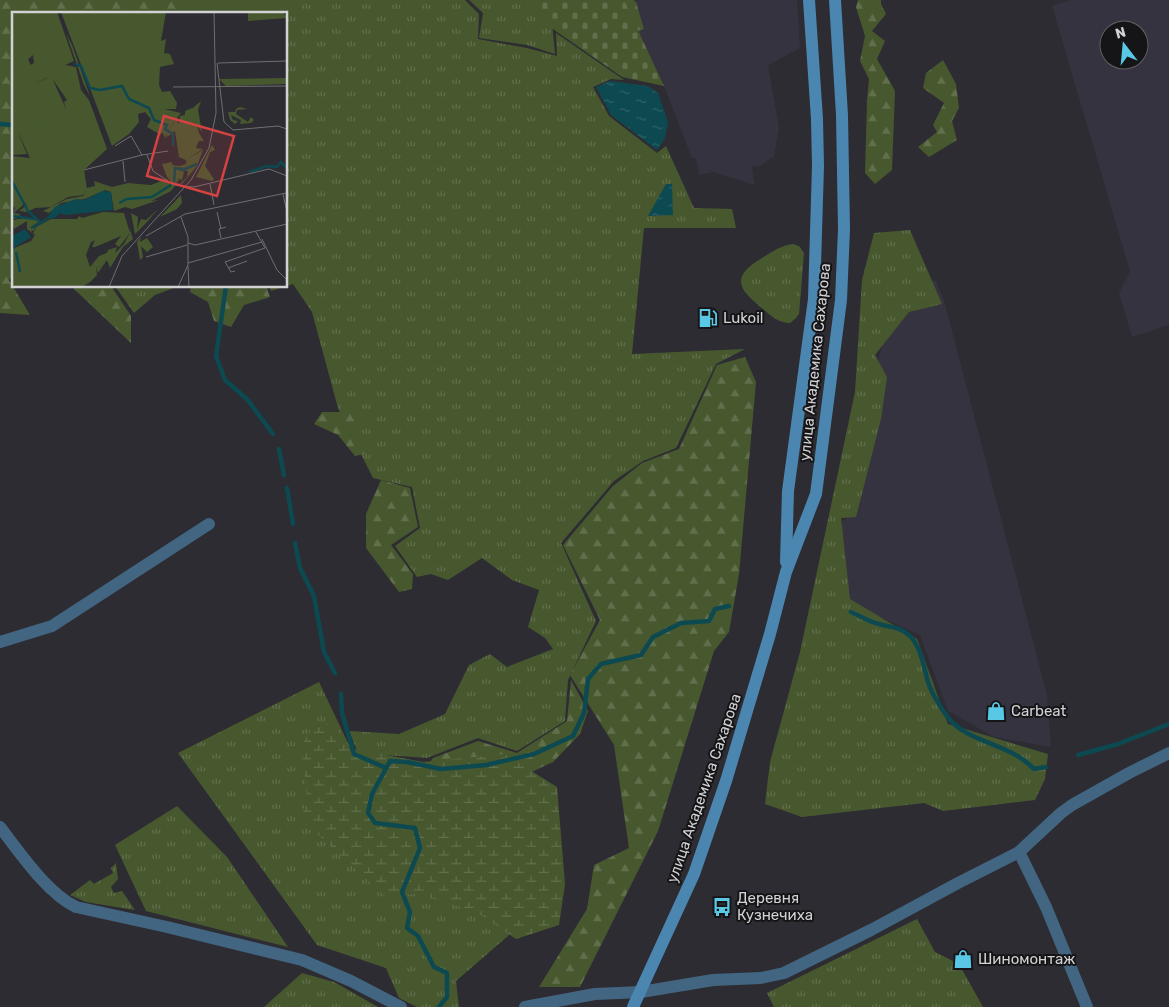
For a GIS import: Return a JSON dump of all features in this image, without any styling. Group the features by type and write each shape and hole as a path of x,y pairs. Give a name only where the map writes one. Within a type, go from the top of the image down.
{"main road":[{"name":"улица Академика Сахарова","path":"786,572 788,491 814,299 818,166 817,119 808,0"},
{"name":"улица Академика Сахарова","path":"633,1007 694,874 717,809 770,634 786,572 816,494 841,300 844,229 842,116 835,0"}],"street":[{"path":"0,642 52,626 208,524"},
{"path":"524,1007 595,994 640,992 713,980 761,978 784,974 1019,852 1072,805 1169,753"},
{"path":"0,827 27,862 64,901 76,907 302,960 351,981 401,1007"},
{"path":"1019,852 1046,907 1087,1007"}],"shaded area":[{"path":"624,0 797,0 800,48 768,65 779,128 774,156 760,166 752,167 755,185 713,172 699,175 696,158 692,158 664,86"},
{"path":"1070,0 1169,0 1169,325 1132,337 1119,293 1130,271 1052,6"},
{"path":"936,280 945,304 1047,695 1051,747 994,737 948,711 920,635 848,603 839,523 854,514 879,356 887,331 907,291"}],"green space":[{"path":"0,0 205,0 200,12 12,12 12,278 9,280 12,288 30,315 0,313"},
{"path":"197,0 287,0 287,12 193,12"},
{"path":"271,0 465,0 479,14 478,39 527,48 557,56 556,33 624,80 611,79 593,87 609,116 657,153 666,146 694,208 732,209 736,228 644,228 632,354 745,349 716,364 676,448 643,461 614,481 561,543 596,621 568,680 565,721 517,751 478,738 427,758 358,753 349,731 399,734 445,714 469,665 490,654 507,667 553,649 545,638 528,627 539,590 512,580 482,558 448,580 431,574 417,577 395,546 420,528 412,487 373,478 338,408 312,312 293,284 288,286 288,12 284,12"},
{"path":"469,0 532,0 552,22 555,54 527,45 479,38 483,13"},
{"path":"525,0 624,0 664,86 622,77 550,27"},
{"path":"564,0 633,0 636,2 644,29 629,34"},
{"path":"858,0 881,0 886,14 872,31 885,41 877,59 895,91 892,170 875,184 865,173 869,79 860,61 865,36 856,7"},
{"path":"943,60 956,84 959,108 952,121 957,140 929,157 918,147 937,132 933,125 944,103 923,88 926,73"},
{"path":"910,230 942,304 909,312 875,355 887,377 881,419 856,517 841,518 850,599 917,639 948,724 1048,754 1045,779 1035,800 943,811 924,803 802,817 765,804 770,762 800,652 855,392 862,280 874,233"},
{"path":"794,244 800,247 804,253 799,314 790,323 786,323 769,314 754,302 743,289 741,283 745,271 752,265 777,249"},
{"path":"73,288 112,288 131,316 131,343"},
{"path":"116,288 174,288 155,295 134,313"},
{"path":"191,288 267,288 270,297 244,305 231,327 214,321 208,302 190,292"},
{"path":"270,288 280,288 271,291"},
{"path":"745,357 756,382 739,574 729,632 714,651 658,831 580,987 539,987 587,909 594,865 629,848 614,745 570,675 600,620 563,545 613,486 642,463 679,449 717,365"},
{"path":"346,405 356,408 357,428 369,453 355,456 338,435 314,424 322,412 339,412"},
{"path":"381,480 410,488 418,527 391,545 413,574 412,589 399,592 366,548 366,514"},
{"path":"571,680 588,711 580,734 553,762 523,776 421,776 433,758 478,741 517,753 567,721"},
{"path":"319,682 357,762 516,929 456,981 459,1007 417,1007 399,998 386,968 317,945 178,753"},
{"path":"316,721 335,726 350,748 423,762 504,754 557,787 565,884 559,925 516,939 475,911 417,894 385,896 301,819 307,795 301,746"},
{"path":"177,806 227,857 288,947 146,911 115,845"},
{"path":"116,863 118,879 111,887 114,893 122,891 135,910 86,902 70,895 90,880 94,884 113,873 111,868"},
{"path":"917,919 935,952 959,964 983,1007 774,1007 767,993"},
{"path":"302,973 334,982 378,1007 264,1007"}],"water":[{"path":"610,81 648,86 658,93 668,122 665,138 657,150 611,115 596,87"},
{"path":"666,184 672,184 673,215 648,216"}],"waterway":[{"path":"0,124 12,125"},
{"path":"226,288 216,356 225,380 247,399 273,434"},
{"path":"279,449 284,475"},
{"path":"287,488 293,524"},
{"path":"295,543 300,568 314,596 324,652 335,673"},
{"path":"439,1007 447,997 447,973 434,967 418,936 407,928 410,912 402,892 420,848 415,828 375,823 368,813 372,794 390,761 407,762 441,769 486,765 534,754 573,736 584,713 588,679 601,664 641,655 653,637 681,623 709,621 715,609 729,606"},
{"path":"851,612 872,622 899,629 910,636 919,652 932,692 954,724 973,736 1005,749 1034,769 1046,767"},
{"path":"341,694 342,713 354,754 386,768"},
{"path":"1078,755 1118,744 1169,724"}],"place":[{"name":"Lukoil","path":"708,318"},
{"name":"Carbeat","path":"996,711"},
{"name":"Деревня Кузнечиха","path":"722,907"},
{"name":"Шиномонтаж","path":"963,959"}]}
